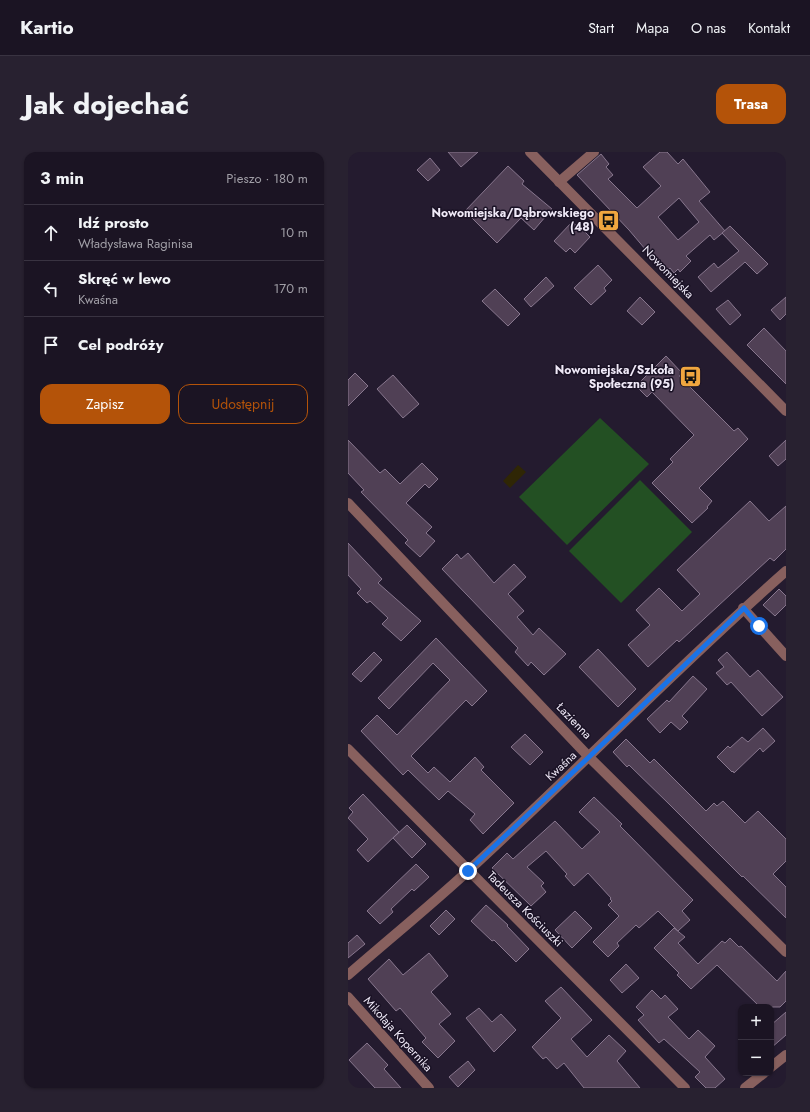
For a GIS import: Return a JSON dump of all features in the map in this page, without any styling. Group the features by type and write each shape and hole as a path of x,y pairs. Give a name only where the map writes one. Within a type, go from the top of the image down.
{"street":[{"name":"Nowomiejska","path":"530,152 786,411"},
{"path":"559,182 594,152"},
{"name":"Łazienna","path":"348,503 589,757 786,952"},
{"name":"Kwaśna","path":"348,976 468,871 744,608 786,571"},
{"path":"744,608 786,656"},
{"name":"Tadeusza Kościuszki","path":"348,749 684,1088"},
{"name":"Mikołaja Kopernika","path":"348,997 429,1088"},
{"path":"774,1065 786,1055"},
{"path":"745,1088 760,1076"}],"green space":[{"path":"600,418 649,464 567,545 519,497"},
{"path":"640,480 692,532 621,603 569,551"}],"sand":[{"path":"518,465 526,472 510,488 503,481"}],"building":[{"path":"448,152 478,152 461,167"},
{"path":"660,152 667,152 678,164 683,159 710,192 699,201 725,231 714,240 710,235 686,256 691,261 680,272 678,269 674,273 670,268 666,271 577,175 601,154 609,164 606,167 613,175 608,179 637,208 661,186 643,167","holes":["679,198 699,222 678,240 658,217"]},
{"path":"430,158 440,170 428,181 417,170"},
{"path":"508,166 524,181 522,184 552,209 534,230 521,218 497,243 465,211"},
{"path":"572,222 577,226 578,225 590,237 575,253 570,248 566,252 554,241"},
{"path":"730,226 768,264 757,274 745,262 711,292 698,277 714,263 718,268 739,251 722,233"},
{"path":"598,265 612,280 604,288 606,291 591,305 574,288"},
{"path":"546,277 554,286 531,307 524,299"},
{"path":"495,289 520,314 508,326 482,301"},
{"path":"640,297 655,312 642,325 627,311"},
{"path":"786,297 786,314 780,320 771,310"},
{"path":"728,300 741,315 730,325 716,309"},
{"path":"764,328 786,351 786,384 747,345"},
{"path":"666,356 682,373 679,376 734,431 738,428 748,439 699,488 712,501 707,507 708,508 692,523 652,483 673,462 670,459 694,435 652,392 647,397 636,386"},
{"path":"355,373 368,386 348,406 348,380"},
{"path":"393,375 419,404 403,418 377,389"},
{"path":"348,440 380,473 385,469 400,484 422,463 438,479 429,488 425,484 406,503 432,527 426,533 435,541 420,557 405,543 408,540 361,492 364,490 348,473"},
{"path":"786,440 786,459 778,466 769,456"},
{"path":"750,501 769,521 786,506 786,549 774,561 770,558 679,642 677,640 648,667 628,645 650,625 636,610 659,588 682,611 700,594 677,570"},
{"path":"348,543 382,579 378,583 421,621 401,641 382,624 388,618 370,601 367,603 357,593 361,589 348,575"},
{"path":"468,553 494,583 514,564 526,577 508,594 524,611 517,617 533,635 539,628 566,654 544,675 531,662 528,666 515,652 518,648 442,569 457,554 461,559"},
{"path":"779,589 786,596 786,605 775,616 763,605"},
{"path":"436,638 487,691 472,706 466,700 411,756 428,773 434,767 450,782 475,757 484,767 481,770 514,803 483,834 470,820 475,814 448,791 439,800 408,770 403,775 361,731 377,715 397,735 450,680 433,663 389,709 378,698"},
{"path":"598,649 636,689 618,707 579,667"},
{"path":"374,652 382,660 361,682 352,674"},
{"path":"727,652 750,677 758,670 783,697 762,716 731,682 727,685 716,673 724,667 718,660"},
{"path":"693,676 707,689 682,716 688,722 680,730 671,722 660,733 647,719 667,700 669,702"},
{"path":"763,728 775,741 763,752 760,748 734,773 717,757 728,746 730,748 742,737 748,742"},
{"path":"525,734 543,752 530,765 511,747"},
{"path":"626,739 650,763 654,759 706,811 714,803 717,806 723,801 745,823 758,811 786,839 786,861 773,874 786,887 786,918 743,876 742,877 629,765 627,767 613,752"},
{"path":"363,794 399,832 368,862 357,850 368,839 348,818 353,812 349,808"},
{"path":"594,797 622,824 620,826 693,900 682,911 690,920 678,931 658,911 639,928 636,925 617,943 619,946 608,957 593,942 619,916 608,905 612,901 610,899 611,898 588,873 574,886 565,876 567,874 546,851 527,867 544,883 541,886 546,892 531,906 492,868 507,853 513,859 555,821 582,849 600,832 579,812"},
{"path":"407,825 426,844 412,858 393,838"},
{"path":"416,864 429,877 414,891 412,889 391,909 393,912 380,924 367,911"},
{"path":"486,905 508,925 507,926 529,949 516,962 494,940 492,941 471,921"},
{"path":"446,910 455,919 439,935 430,926"},
{"path":"575,911 592,928 572,948 555,930"},
{"path":"674,928 685,937 678,943 698,964 722,941 725,943 730,938 739,947 741,946 777,981 786,971 786,1001 780,1007 774,1007 774,1004 757,1004 717,965 691,989 677,975 679,973 654,948"},
{"path":"357,935 365,944 348,958 348,943"},
{"path":"429,953 448,976 431,992 451,1014 439,1024 455,1041 438,1058 422,1042 426,1038 400,1008 396,1011 368,979 389,959 403,975"},
{"path":"626,964 639,978 622,993 610,980"},
{"path":"561,987 592,1020 571,1039 587,1057 609,1035 626,1051 617,1061 640,1088 584,1088 564,1063 557,1069 546,1057 543,1059 532,1047 561,1018 545,1001"},
{"path":"652,990 661,999 665,995 678,1009 668,1017 689,1039 698,1030 715,1046 705,1057 725,1079 715,1088 706,1088 695,1077 700,1072 664,1039 659,1043 638,1020 644,1015 636,1007"},
{"path":"479,1008 492,1022 501,1014 516,1030 494,1052 466,1018"},
{"path":"786,1012 786,1035 774,1045 774,1040 774,1022"},
{"path":"367,1043 388,1065 384,1069 401,1088 375,1088 349,1060"},
{"path":"468,1061 475,1070 458,1087 449,1077"}],"place":[{"name":"Nowomiejska/Dąbrowskiego (48)","path":"609,220"},
{"name":"Nowomiejska/Szkoła Społeczna (95)","path":"690,377"}],"route":[{"path":"468,871 744,608 759,626"}]}
